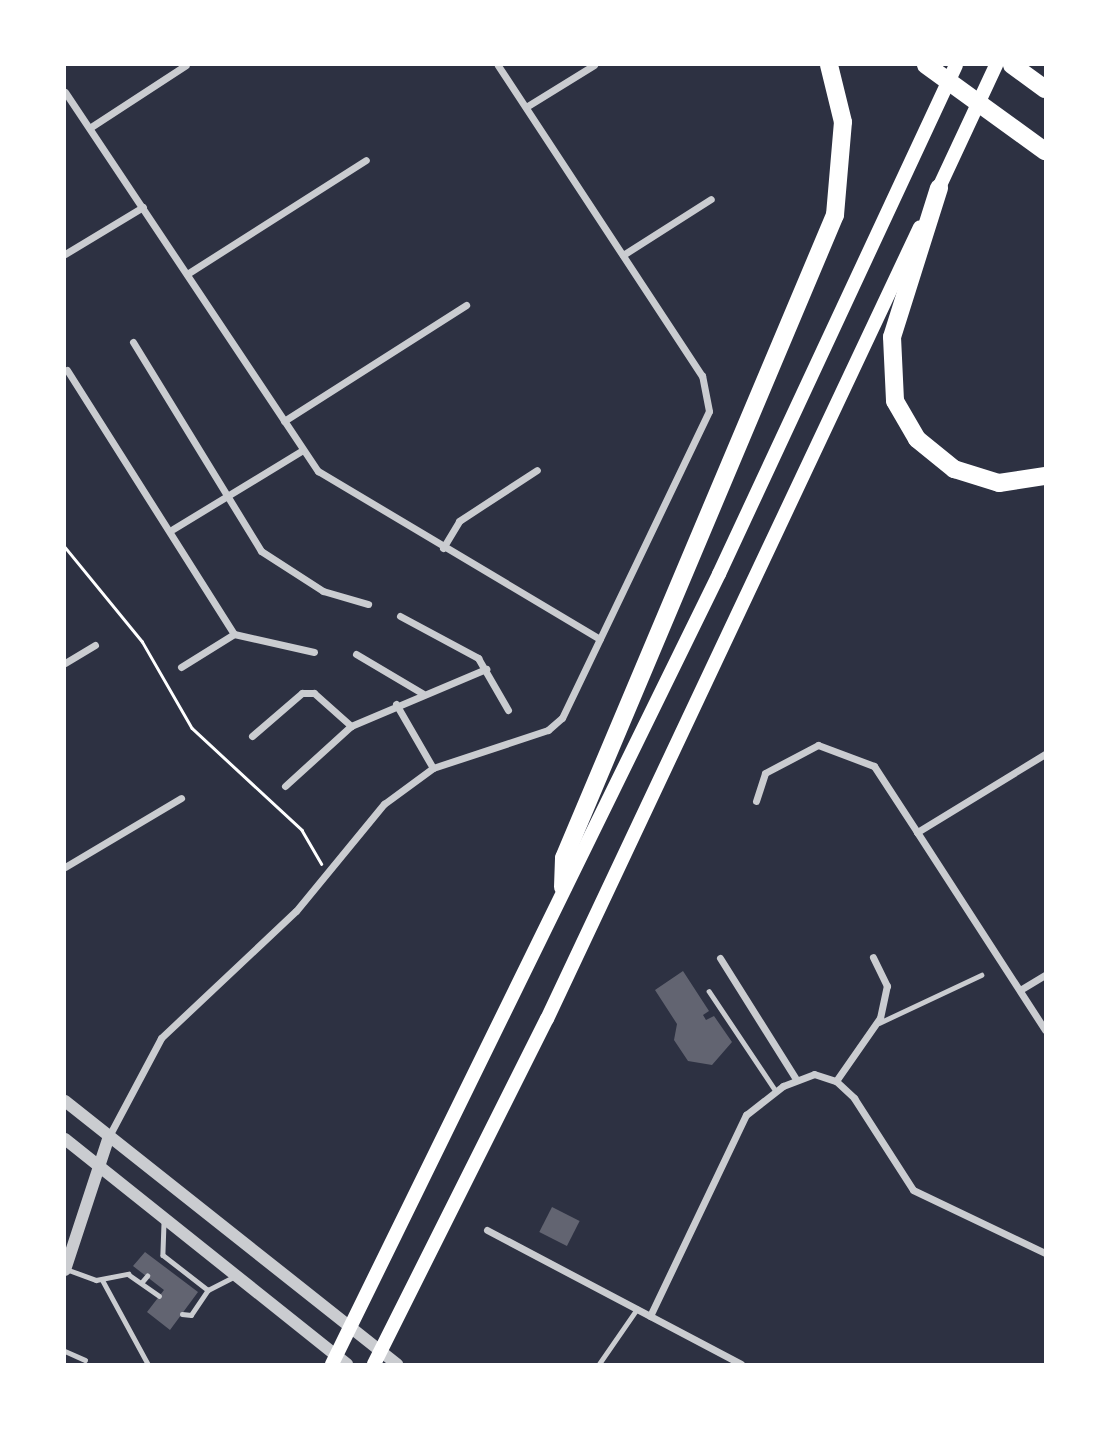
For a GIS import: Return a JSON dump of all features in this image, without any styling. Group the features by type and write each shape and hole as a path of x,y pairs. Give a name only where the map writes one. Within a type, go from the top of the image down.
{"highway":[{"path":"563,887 564,858 835,215 843,122 829,65"},
{"path":"926,65 1045,151"},
{"path":"1012,65 1045,89"},
{"path":"939,187 892,337 888,362 895,401 917,439 954,469 999,483 1045,476"}],"main road":[{"path":"338,1361 956,65"},
{"path":"378,1358 564,982 996,65"}],"street":[{"path":"91,127 186,65"},
{"path":"65,1270 109,1136 161,1038 282,925 384,804 433,768 552,727 600,639 710,404 702,376 498,65"},
{"path":"526,107 594,65"},
{"path":"65,92 91,127 303,450 331,483 600,639"},
{"path":"187,274 366,160"},
{"path":"623,255 711,199"},
{"path":"65,254 144,207"},
{"path":"284,421 466,305"},
{"path":"133,342 264,554 323,591 368,604"},
{"path":"66,370 153,516 173,529 234,634"},
{"path":"173,529 303,450"},
{"path":"443,548 459,521 537,470"},
{"path":"400,616 474,655 486,669 508,710"},
{"path":"181,667 234,634 314,652"},
{"path":"65,663 95,645"},
{"path":"356,654 422,693"},
{"path":"285,786 351,726 422,693 486,669"},
{"path":"251,736 302,693 313,693 351,726"},
{"path":"396,704 433,768"},
{"path":"756,801 765,773 818,746 874,766 1045,1030"},
{"path":"917,832 1045,754"},
{"path":"65,867 181,798"},
{"path":"836,1081 879,1023 887,986 873,957"},
{"path":"720,958 796,1079"},
{"path":"1020,990 1045,975"},
{"path":"650,1316 739,1126 776,1091 796,1079 814,1074 836,1081 913,1191 1045,1252"},
{"path":"65,1101 352,1327 378,1358 397,1364"},
{"path":"65,1139 237,1275 338,1361"},
{"path":"486,1230 741,1364"}],"lane":[{"path":"879,1023 981,975"},
{"path":"709,991 776,1091"},
{"path":"158,1262 163,1255 164,1216"},
{"path":"163,1255 208,1290"},
{"path":"65,1270 103,1281 123,1273 142,1282 159,1296"},
{"path":"182,1314 190,1315 208,1290 237,1275"},
{"path":"142,1282 147,1276"},
{"path":"103,1281 148,1364"},
{"path":"599,1364 637,1309"},
{"path":"65,1351 85,1360"}],"path":[{"path":"65,547 142,641 192,728 302,831 328,870"}],"building":[{"path":"683,971 709,1011 703,1015 706,1020 714,1016 732,1042 712,1065 688,1061 674,1040 677,1024 655,990"},
{"path":"552,1207 580,1221 567,1246 539,1232"},
{"path":"145,1252 198,1292 170,1330 147,1312 164,1290 133,1266"}]}
